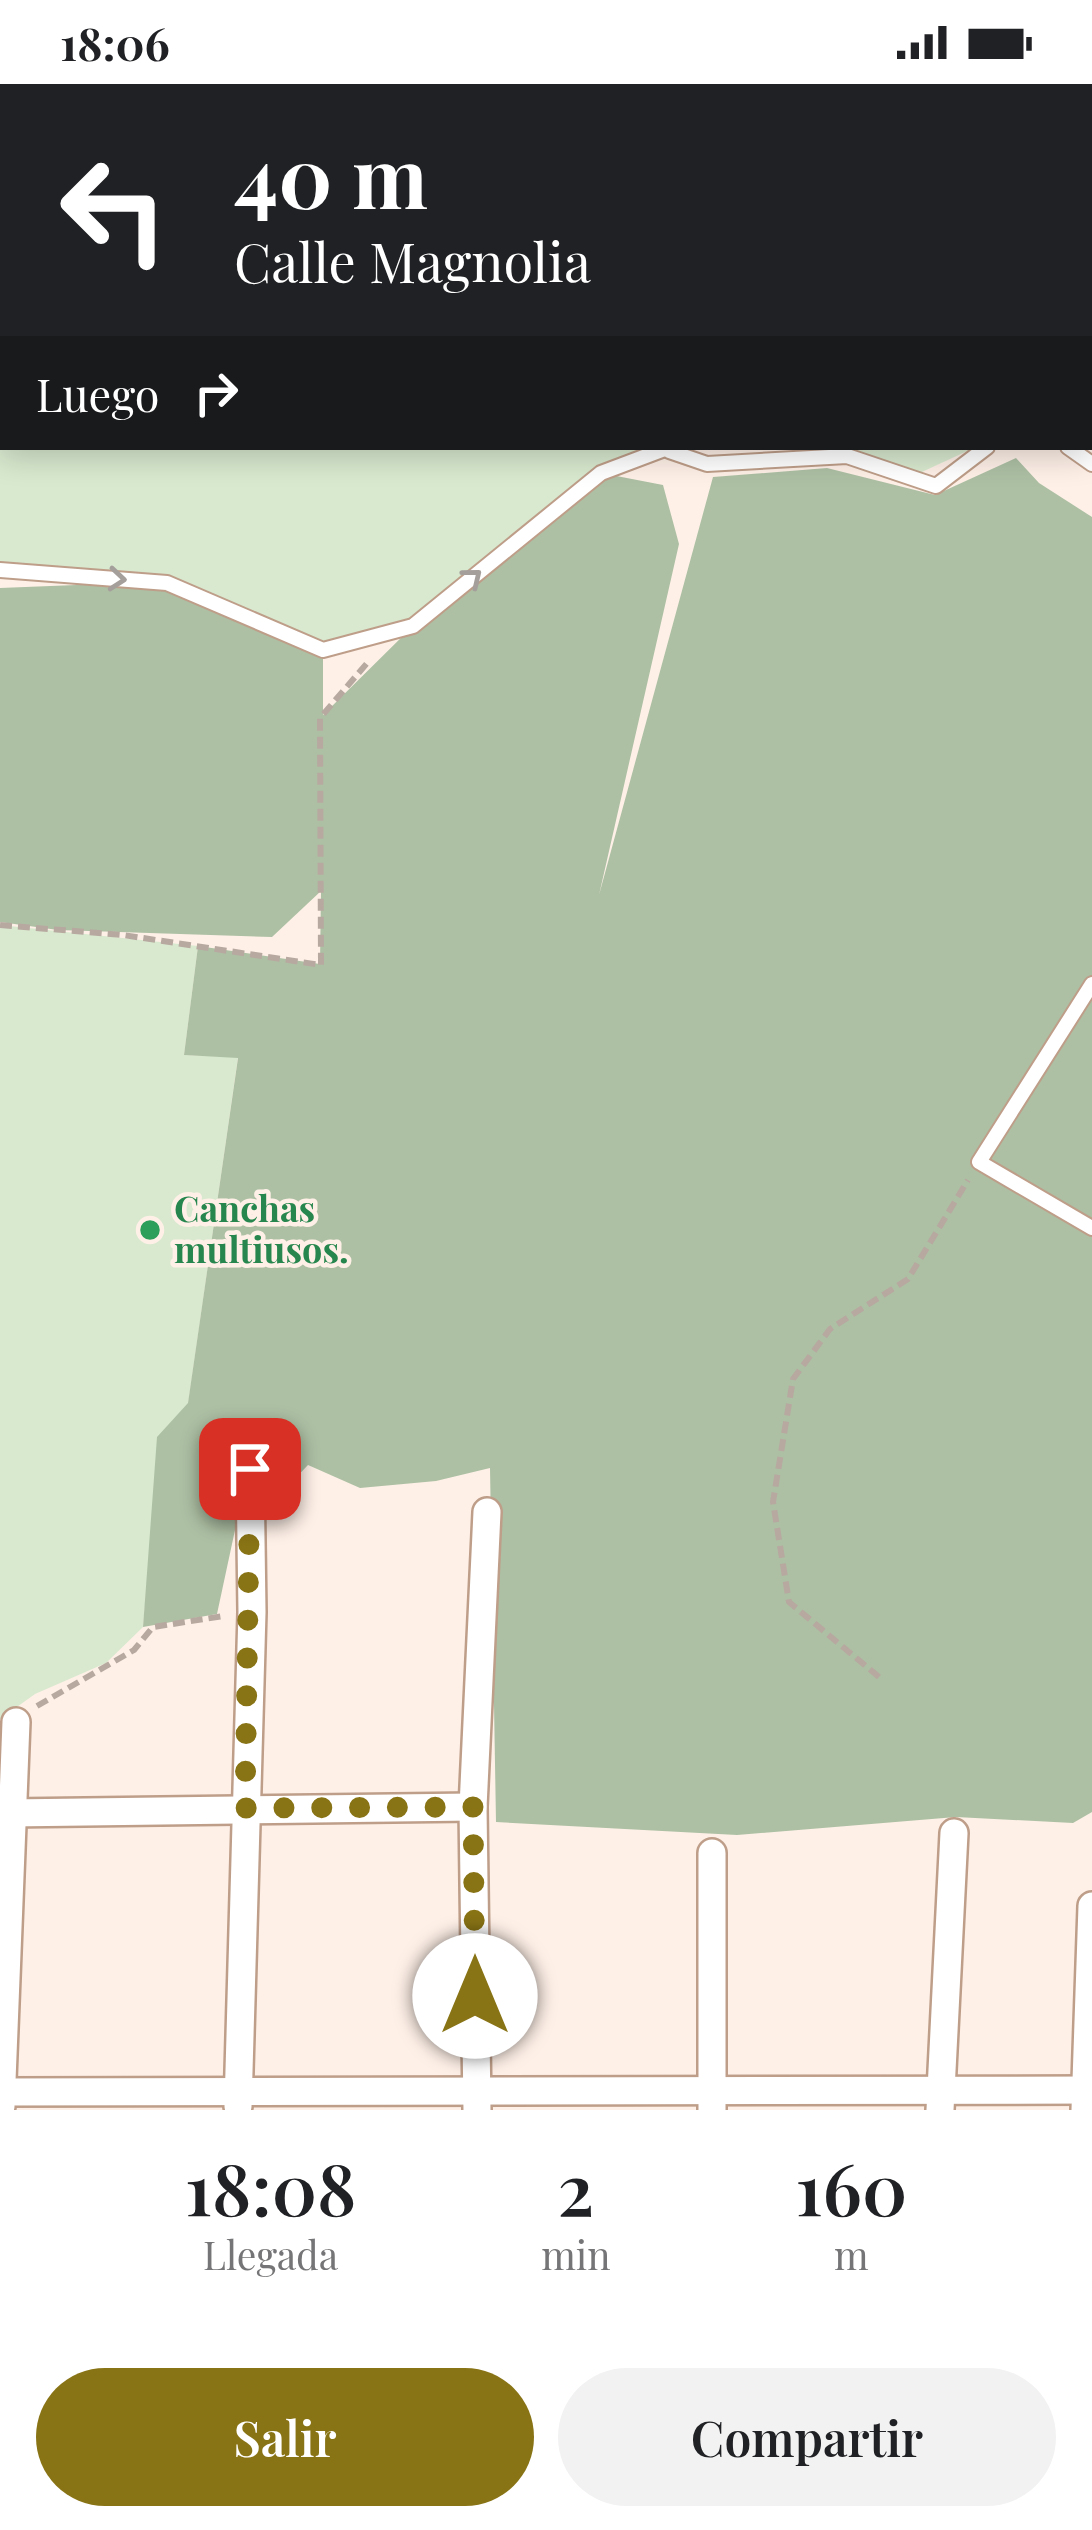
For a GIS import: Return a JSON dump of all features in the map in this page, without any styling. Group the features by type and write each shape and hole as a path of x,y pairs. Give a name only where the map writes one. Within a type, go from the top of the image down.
{"street":[{"path":"238,2101 252,1612 250,1469"},
{"path":"476,2100 473,1807 487,1512"},
{"path":"1,2110 16,1722"},
{"path":"9,1813 473,1807"},
{"path":"940,2099 954,1832"},
{"path":"712,1852 712,2100"},
{"path":"0,2092 238,2101 1087,2097 1092,1906"}],"lane":[{"path":"0,570 167,583 323,650 412,626 601,473 667,450"},
{"path":"672,450 707,464 847,456 936,486 983,450"},
{"path":"1092,984 979,1162 1092,1228"}],"path":[{"path":"0,926 123,935 321,965 320,718 360,668 412,626"},
{"path":"880,1677 789,1602 773,1502 793,1379 830,1328 908,1279 979,1162"},
{"path":"16,1722 51,1694 134,1650 152,1627 252,1612"}],"green space":[{"path":"0,450 640,450 601,473 413,626 323,650 167,583 0,570"},
{"path":"851,450 970,450 911,477"},
{"path":"1016,458 1039,483 1092,517 1092,1812 1073,1823 956,1817 737,1835 496,1822 490,1468 436,1481 360,1488 308,1465 286,1488 241,1502 217,1614 143,1627 157,1437 188,1403 238,1058 184,1055 198,946 320,964 321,891 272,937 58,930 0,922 0,588 152,582 323,650 323,715 413,626 601,473 663,485 679,544 599,895 713,477 827,468 935,495"},
{"path":"0,925 198,946 184,1055 238,1057 188,1404 158,1462 143,1627 106,1663 35,1694 0,1719"}],"place":[{"name":"Canchas multiusos.","path":"150,1230"}],"route":[{"path":"250,1469 252,1612 245,1808 473,1807 475,1996"}]}
